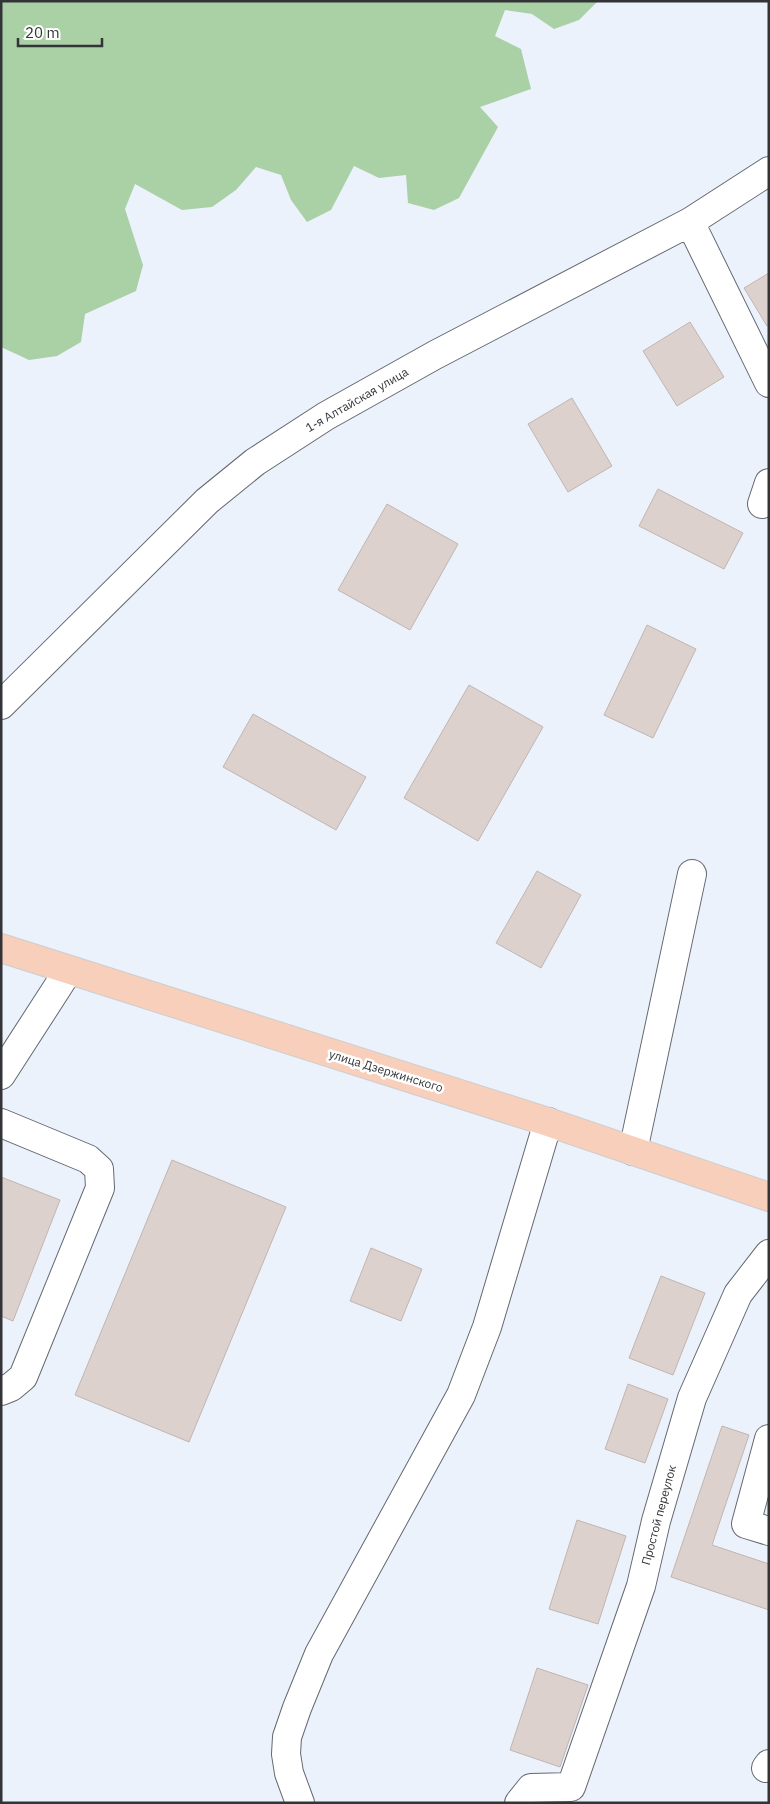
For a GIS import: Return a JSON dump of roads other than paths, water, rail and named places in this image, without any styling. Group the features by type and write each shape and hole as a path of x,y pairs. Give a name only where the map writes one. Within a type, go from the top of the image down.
{"main road":[{"name":"улица Дзержинского","path":"1,948 548,1122 769,1197"}],"street":[{"name":"1-я Алтайская улица","path":"1,705 207,501 255,462 326,416 435,355 690,222 769,171"},
{"path":"690,222 769,383"},
{"path":"633,1151 692,874"},
{"path":"1,1075 68,970"},
{"path":"300,1803 289,1773 286,1754 287,1737 297,1708 319,1654 461,1395 487,1327 548,1122"},
{"path":"1,1123 88,1159 99,1169 100,1188 23,1377 11,1387 1,1391"},
{"name":"Простой переулок","path":"519,1803 531,1788 571,1787 641,1586 656,1521 692,1398 738,1294 769,1254"},
{"path":"769,1439 746,1524 769,1530"}]}
